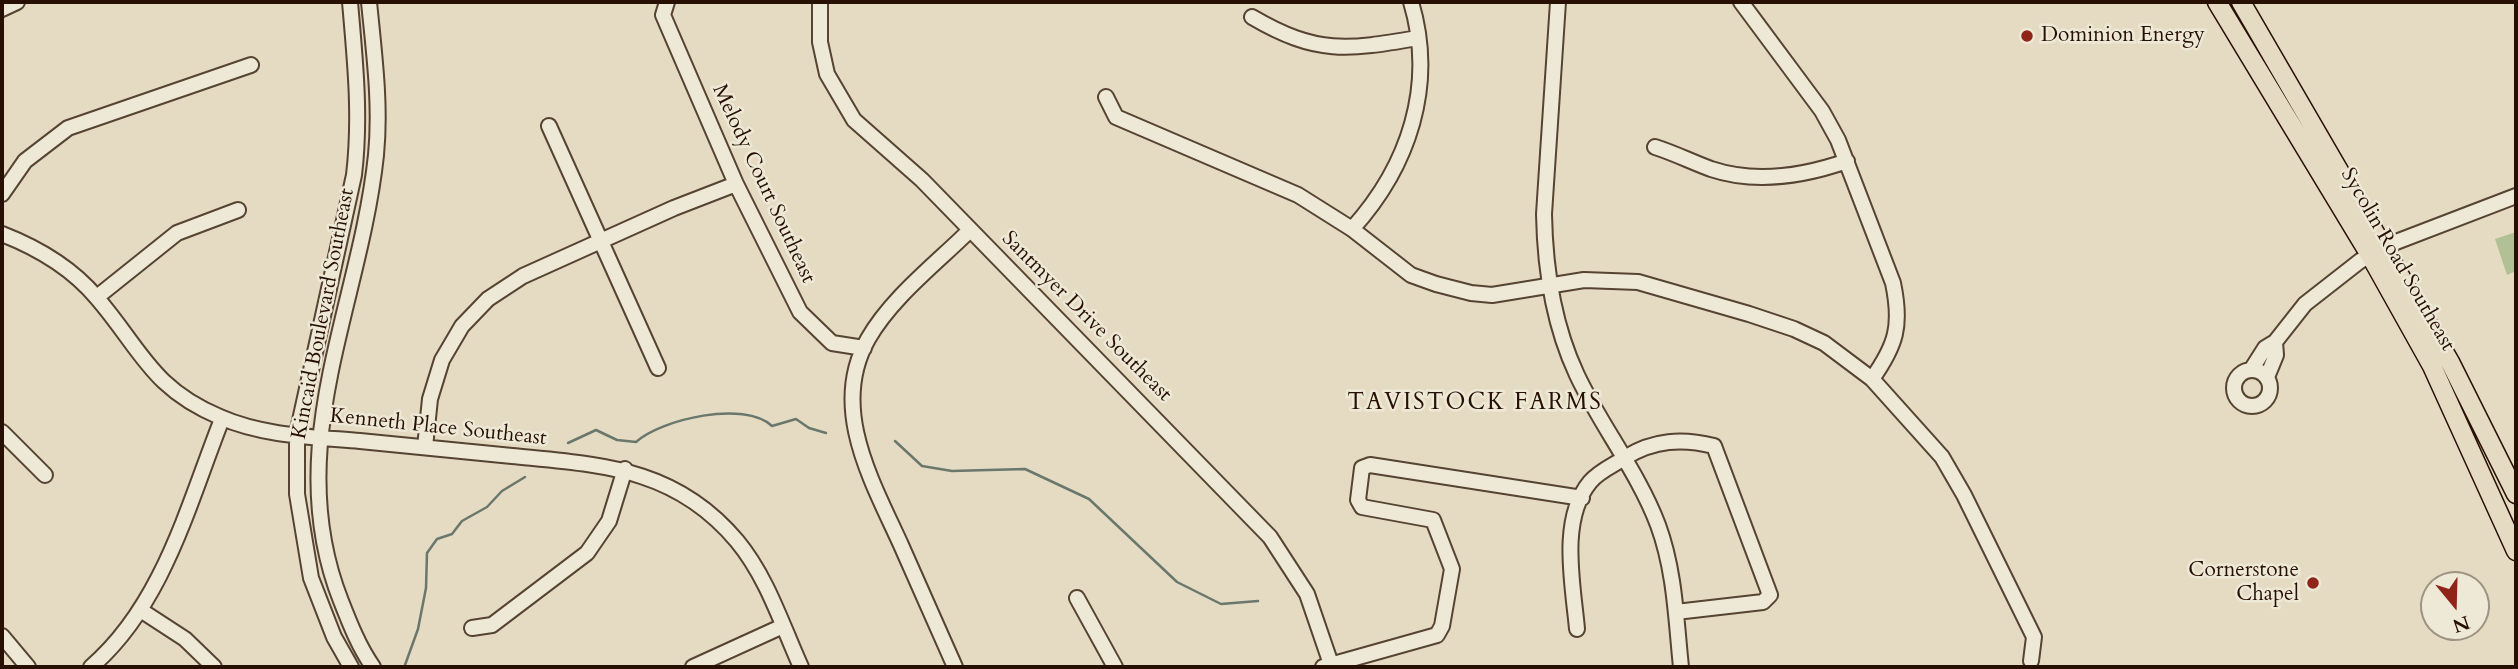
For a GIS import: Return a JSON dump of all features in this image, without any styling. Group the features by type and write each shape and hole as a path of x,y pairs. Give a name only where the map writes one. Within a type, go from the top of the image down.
{"main road":[{"name":"Sycolin Road Southeast","path":"2217,2 2451,362 2516,494"},
{"name":"Sycolin Road Southeast","path":"2241,2 2378,251 2516,551"}],"street":[{"path":"2,9 17,2"},
{"name":"Kincaid Boulevard Southeast","path":"349,2 359,112 354,175 297,434 297,494 304,551 322,610 351,667"},
{"name":"Kincaid Boulevard Southeast","path":"369,2 377,80 376,155 318,437 318,502 323,545 333,582 350,625 373,667"},
{"name":"Melody Court Southeast","path":"667,2 663,15 736,184 804,318 832,343 864,348"},
{"name":"Santmyer Drive Southeast","path":"820,2 818,23 824,63 842,104 868,136 922,180 1270,537 1307,594 1328,666"},
{"path":"1352,229 1374,205 1391,177 1412,129 1420,80 1418,38 1411,2"},
{"path":"1558,2 1544,214 1549,284 1559,329 1577,376 1624,458 1658,526 1667,556 1681,667"},
{"path":"1741,2 1822,111 1847,160 1893,283 1898,307 1897,329 1891,353 1872,379"},
{"path":"1252,17 1292,38 1334,48 1354,49 1418,38"},
{"path":"2,194 25,161 68,128 251,65"},
{"path":"1106,97 1116,117 1298,195 1352,229 1411,275 1436,284 1492,295 1549,284 1602,279 1661,287 1794,329 1824,343 1872,379 1942,457 1964,495 2034,637 2031,661"},
{"path":"549,125 658,368"},
{"path":"1655,147 1711,169 1758,177 1807,174 1847,160"},
{"path":"425,447 435,380 452,342 468,319 505,286 601,241 736,184"},
{"path":"2275,342 2276,355 2267,377 2271,389 2265,401 2253,406 2244,405 2236,397 2234,385 2241,373 2250,370 2265,348 2275,342 2316,294 2378,251 2516,196"},
{"path":"97,297 177,233 238,210"},
{"path":"955,667 861,454 853,393 864,348 886,315 970,230"},
{"name":"Kenneth Place Southeast","path":"2,234 62,265 97,297 134,350 157,376 184,398 222,419 318,437 625,469 684,495 722,524 752,562 801,667"},
{"path":"2250,370 2267,377"},
{"path":"90,667 114,646 142,611 156,585 222,419"},
{"path":"2,432 45,475"},
{"path":"1577,629 1572,580 1572,526 1590,482 1624,458 1660,442 1698,442 1714,446 1770,595 1763,602 1676,612"},
{"path":"1328,666 1437,635 1442,625 1452,569 1433,520 1362,507 1359,500 1362,468 1370,465 1582,498"},
{"path":"472,628 492,625 587,553 609,521 625,469"},
{"path":"1077,598 1115,667"},
{"path":"142,611 185,639 214,667"},
{"path":"693,667 783,626"},
{"path":"2,636 28,667"}],"green space":[{"path":"2516,232 2516,271 2507,275 2495,239"}],"waterway":[{"path":"568,443 596,430 617,440 636,442 664,426 683,420 724,414 743,414 759,418 772,426 796,419 809,428 826,433"},
{"path":"895,441 922,466 952,471 1025,469 1089,499 1177,582 1221,604 1258,601"},
{"path":"405,665 418,629 426,588 427,553 437,539 452,534 462,521 487,507 502,491 525,477"}],"place":[{"name":"Dominion Energy","path":"2027,36"},
{"name":"Cornerstone Chapel","path":"2313,583"}],"district":[{"name":"TAVISTOCK FARMS","path":"1475,404"}]}
